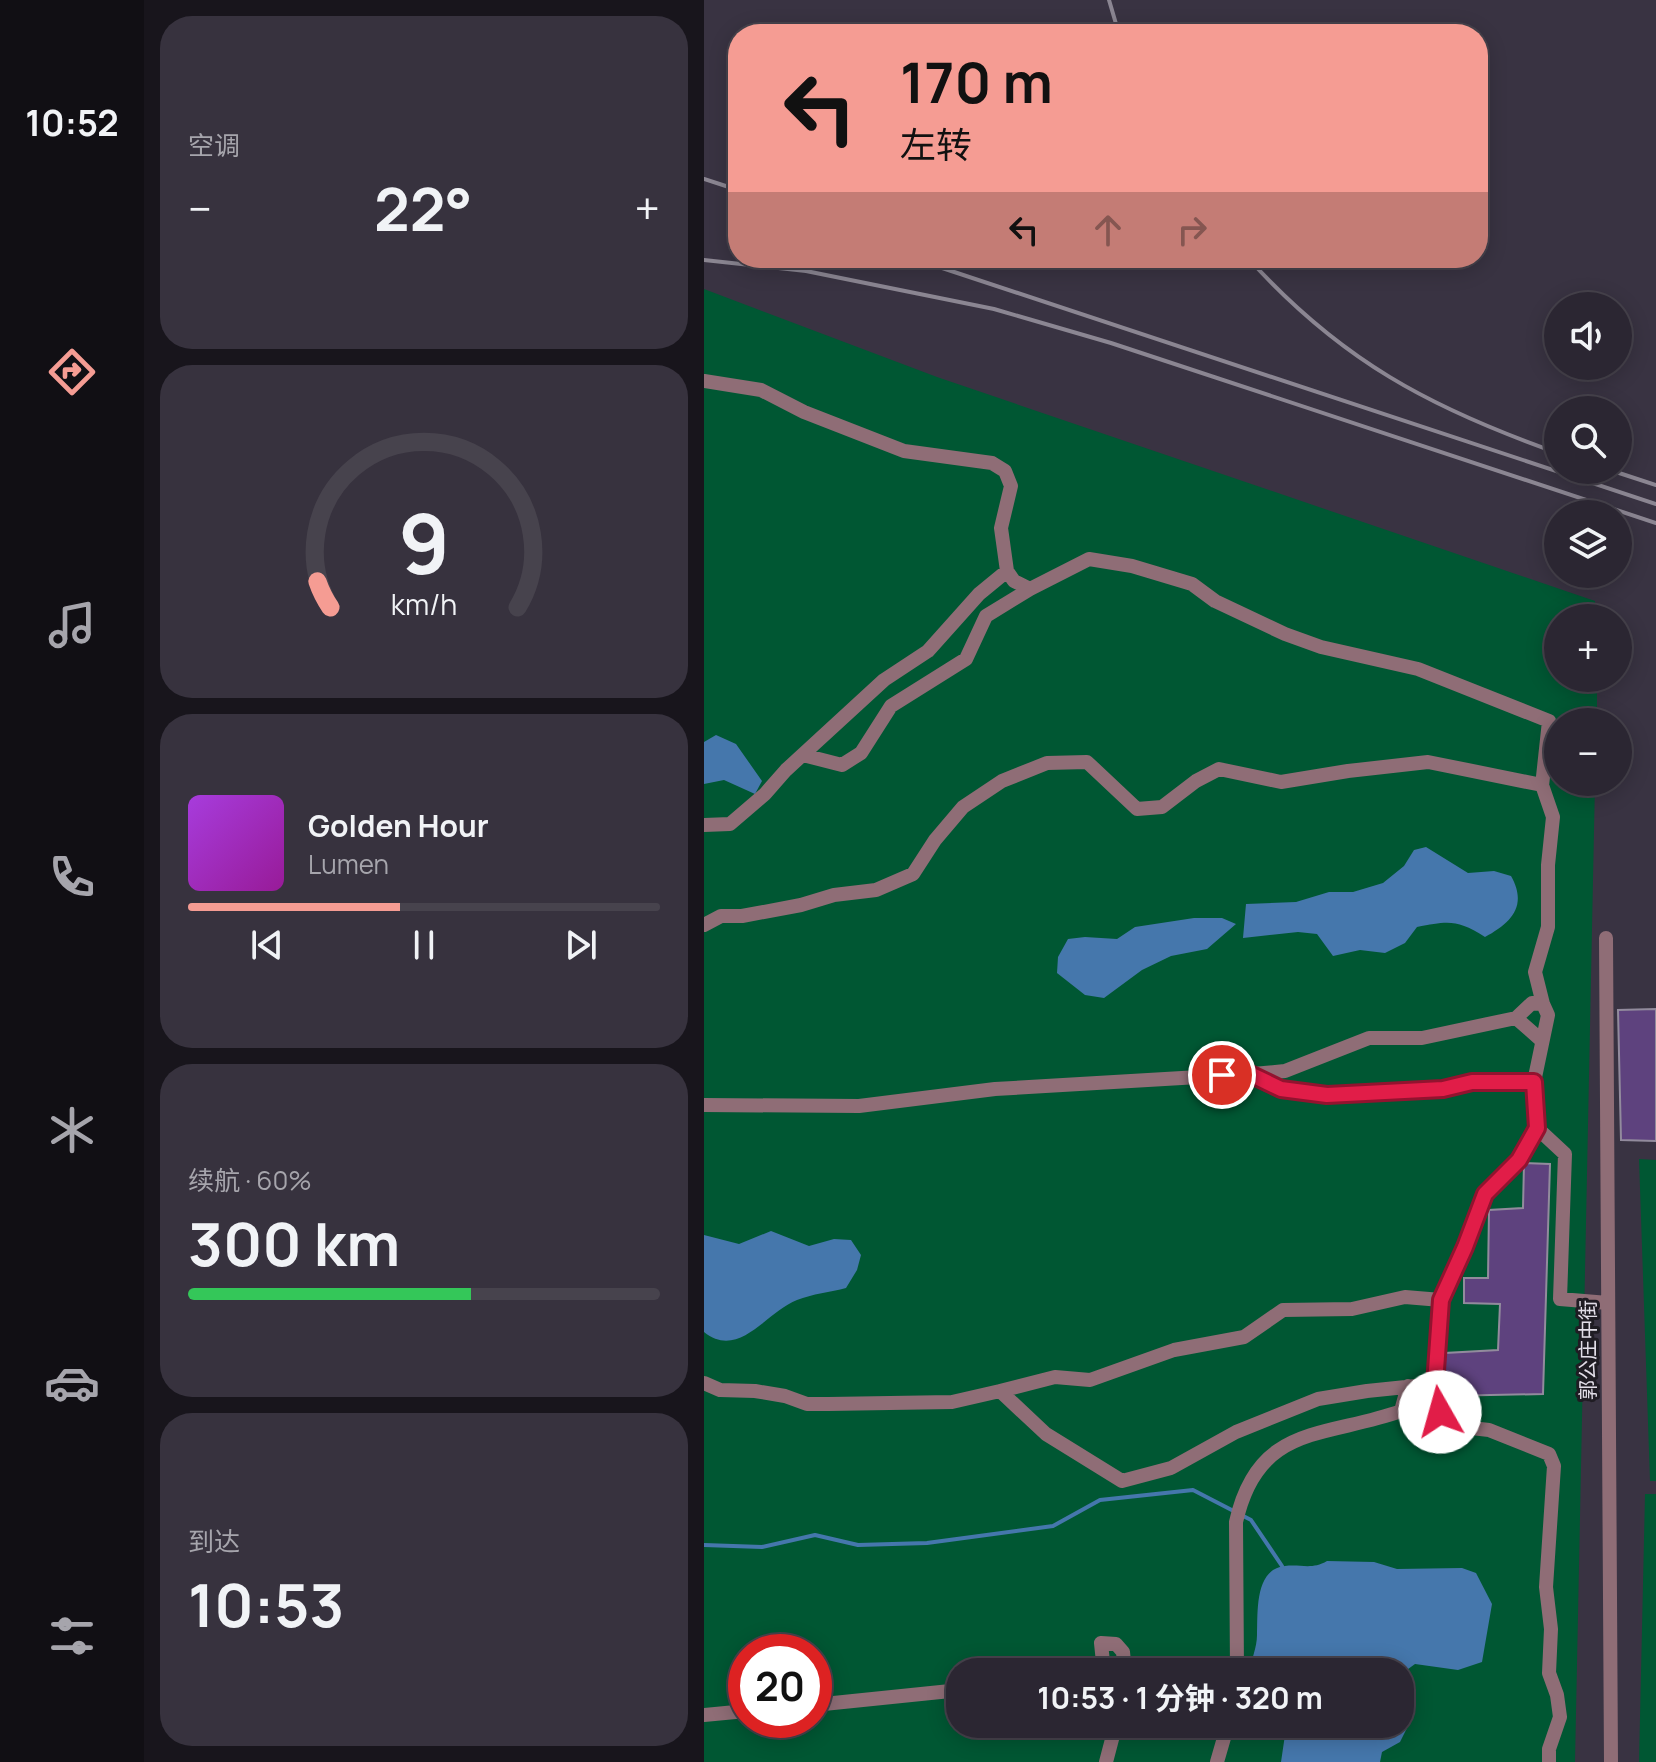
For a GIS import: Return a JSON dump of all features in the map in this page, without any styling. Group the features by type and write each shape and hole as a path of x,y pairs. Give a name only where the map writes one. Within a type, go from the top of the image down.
{"street":[{"path":"704,381 761,390 804,412 904,451 992,463 1005,471 1011,486 1001,528 1007,571 1014,581 1030,589"},
{"path":"803,755 842,765 861,753 891,706 966,659 986,616 1089,559 1132,566 1192,584 1215,601 1285,634 1321,647 1418,669 1549,721 1542,786 1553,817 1548,865 1548,927 1535,972 1548,1015 1534,1082 1537,1128 1519,1160 1485,1194 1441,1300 1435,1384 1440,1412 1454,1426 1489,1430 1549,1454 1554,1466 1546,1587 1551,1629 1549,1673 1557,1695 1560,1717 1549,1749 1549,1762"},
{"path":"704,825 730,824 884,680 928,651 979,594 1007,571"},
{"path":"704,925 721,916 742,916 801,905 834,895 876,890 913,874 935,840 963,807 1002,781 1047,763 1087,762 1137,809 1162,807 1196,781 1219,769 1281,782 1428,762 1542,786"},
{"name":"郭公庄中街","path":"1606,938 1611,1762"},
{"path":"704,1105 859,1106 995,1089 1285,1071 1369,1038 1422,1038 1516,1018 1532,1003 1543,1004"},
{"path":"1516,1018 1541,1040"},
{"path":"1250,1074 1281,1089 1327,1095 1443,1089 1472,1082 1534,1082"},
{"path":"1537,1128 1565,1154 1560,1299 1608,1303"},
{"path":"704,1383 720,1390 755,1391 818,1404 952,1402 1055,1377 1090,1380 1174,1350 1244,1337 1283,1310 1352,1309 1405,1297 1441,1300"},
{"path":"1000,1391 1046,1434 1122,1481 1171,1468 1236,1432 1318,1399 1435,1384"},
{"path":"1237,1658 1236,1522 1241,1500 1256,1472 1288,1442 1318,1431 1373,1421 1401,1411 1408,1386"},
{"path":"1103,1658 1101,1643 1116,1644 1124,1658"},
{"path":"832,1703 946,1691"},
{"path":"704,1715 728,1713"},
{"path":"1106,1762 1112,1738"},
{"path":"1217,1762 1224,1738"}],"green space":[{"path":"704,289 937,377 1544,584 1544,588 1557,588 1595,601 1595,604 1544,604 1544,692 1597,692 1597,708 1544,708 1544,796 1595,796 1575,1762 704,1762"},
{"path":"1639,1159 1656,1160 1656,1481 1650,1481"},
{"path":"1645,1494 1656,1494 1656,1762 1639,1762"}],"water":[{"path":"716,735 736,744 762,781 755,794 724,780 704,784 704,742"},
{"path":"1426,847 1468,873 1494,871 1511,876 1518,896 1509,919 1485,937 1452,923 1417,927 1405,943 1385,953 1360,950 1333,956 1317,934 1298,932 1243,938 1246,904 1296,902 1329,892 1353,892 1383,883 1404,866 1414,850"},
{"path":"1194,918 1222,918 1236,924 1207,949 1171,956 1142,970 1104,998 1085,995 1057,973 1058,957 1068,939 1117,939 1135,927"},
{"path":"771,1231 809,1246 834,1239 851,1240 861,1255 857,1270 846,1288 797,1300 741,1337 717,1339 704,1332 704,1235 739,1244"},
{"path":"1327,1561 1374,1562 1397,1569 1462,1568 1476,1573 1492,1604 1482,1662 1458,1670 1414,1665 1414,1658 1253,1658 1258,1605 1268,1575 1285,1566"},
{"path":"1285,1738 1402,1738 1382,1752 1380,1762 1281,1762"}],"building":[{"path":"1656,1009 1656,1141 1621,1140 1618,1010"},
{"path":"1524,1163 1550,1164 1543,1394 1444,1396 1445,1353 1498,1350 1500,1304 1464,1303 1464,1278 1488,1278 1489,1210 1523,1208"}],"waterway":[{"path":"704,1545 762,1547 815,1535 858,1545 927,1543 1053,1526 1100,1500 1193,1490 1251,1520 1282,1566"}],"railway":[{"path":"1109,0 1116,24"},
{"path":"704,179 728,187"},
{"path":"704,260 728,263"},
{"path":"778,268 994,309 1111,343 1656,523"},
{"path":"942,268 1656,504"},
{"path":"1257,268 1317,325 1390,377 1468,418 1544,448"},
{"path":"1632,477 1656,485"}],"route":[{"path":"1222,1075 1250,1074 1281,1089 1327,1095 1443,1089 1472,1082 1534,1082 1537,1128 1519,1160 1485,1194 1441,1300 1435,1384 1440,1412"}]}
